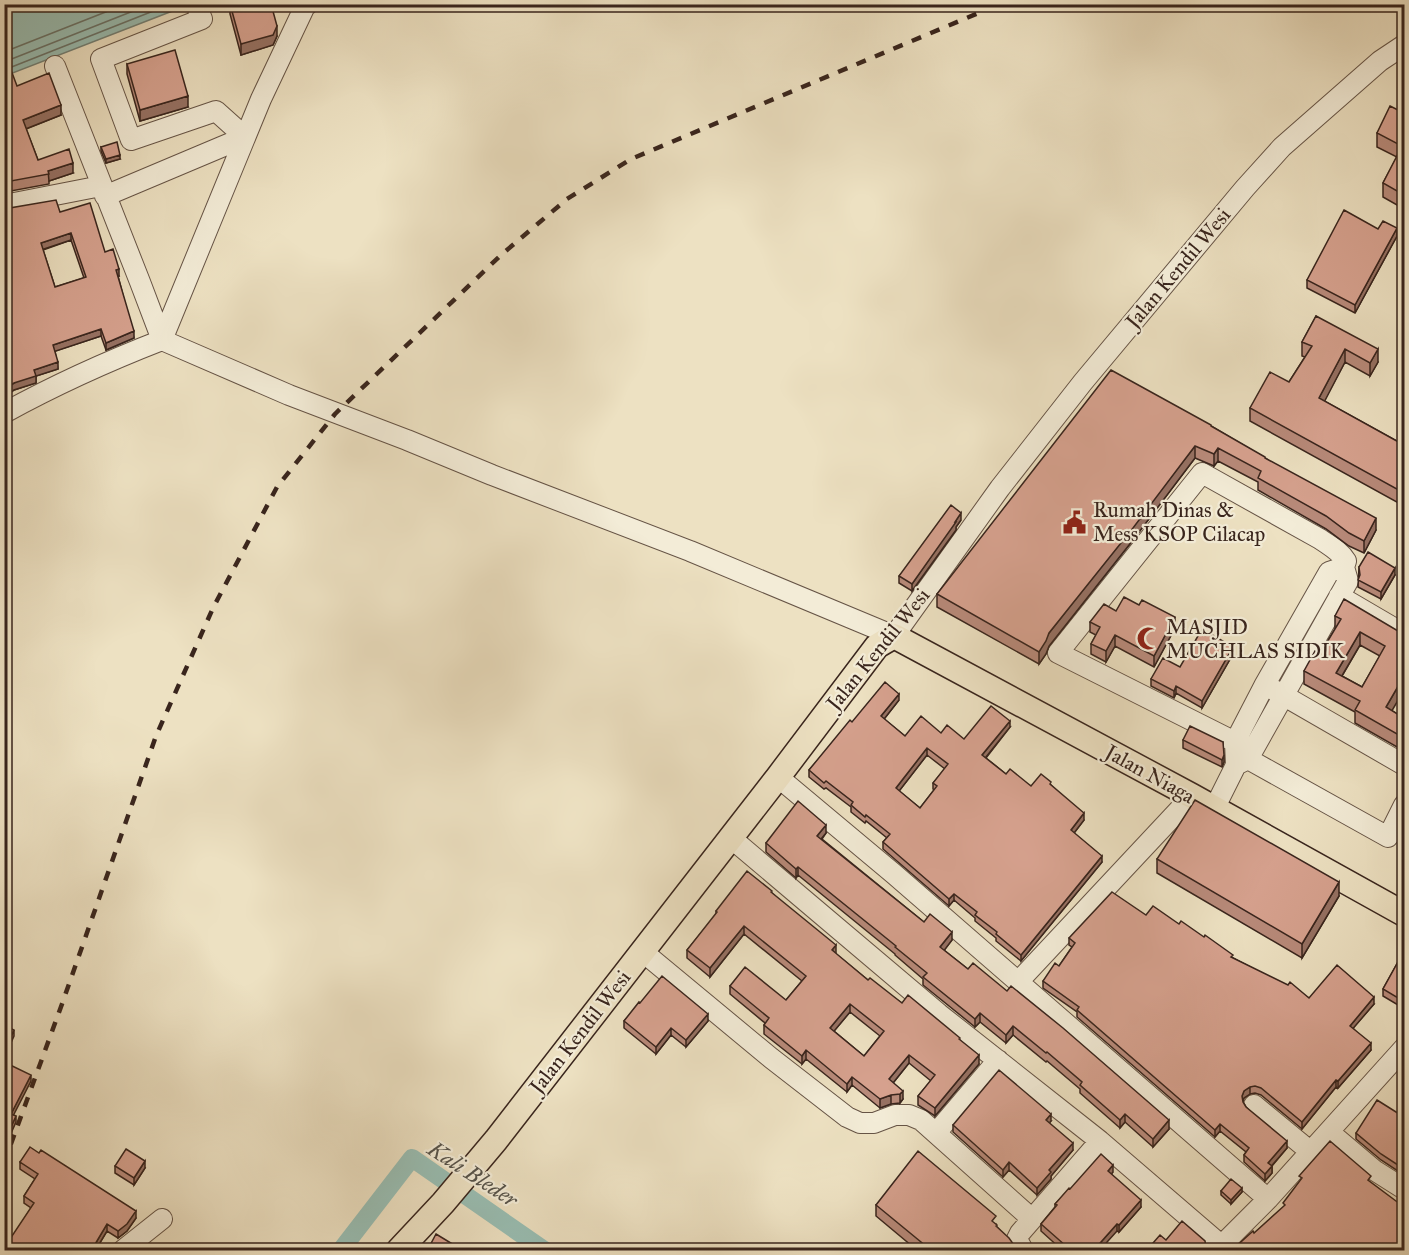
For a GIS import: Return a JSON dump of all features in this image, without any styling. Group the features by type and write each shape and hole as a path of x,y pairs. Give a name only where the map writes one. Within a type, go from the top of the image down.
{"main road":[{"name":"Jalan Kendil Wesi","path":"399,1251 496,1140 877,646 894,636"},
{"name":"Jalan Niaga","path":"894,636 1192,796 1404,914"}],"street":[{"path":"196,4 202,19 101,59 112,89 131,140 216,111 245,137"},
{"path":"162,340 261,99 305,6 308,4"},
{"name":"Jalan Kendil Wesi","path":"894,636 1028,452 1096,366 1245,188 1282,147 1380,61 1404,45"},
{"path":"55,66 162,340"},
{"path":"4,206 103,191 245,137"},
{"path":"4,413 70,378 162,340 298,399 690,551 894,636"},
{"path":"1214,809 1242,762 1284,695 1348,581 1344,567 1346,561 1337,550 1202,473 1058,653 1235,742 1242,762 1396,841 1404,805"},
{"path":"1235,742 1329,572 1344,567"},
{"path":"1339,596 1404,634"},
{"path":"1264,686 1284,695 1404,765"},
{"path":"778,777 894,874 1268,1199"},
{"path":"1018,982 1192,796"},
{"path":"731,838 939,1014 1100,1141 1219,1248 1268,1199 1404,1048"},
{"path":"643,952 771,1058 847,1117 860,1123 874,1123 895,1115 909,1114 921,1120 1032,1219"},
{"path":"936,1133 998,1060"},
{"path":"1254,1105 1311,1152"},
{"path":"1329,1132 1374,1170 1404,1189"},
{"path":"1023,1251 1017,1239 1020,1233 1100,1141"},
{"path":"123,1251 162,1219"}],"water":[{"path":"5,5 188,5 5,76"}],"building":[{"path":"230,4 271,4 277,26 273,35 241,44"},
{"path":"175,50 188,96 140,110 127,64"},
{"path":"11,70 17,86 49,73 61,105 23,120 38,160 69,149 73,163 48,171 49,174 11,181 4,166 4,73"},
{"path":"1390,106 1404,113 1404,195 1383,183 1402,146 1377,133"},
{"path":"117,142 120,155 106,159 101,147"},
{"path":"56,200 60,212 90,203 105,252 113,249 119,269 116,270 134,331 106,343 101,329 53,345 58,362 34,370 36,376 14,383 4,390 4,209","holes":["71,233 86,277 55,287 41,243"]},
{"path":"1344,210 1378,229 1383,221 1397,228 1355,305 1307,280"},
{"path":"1316,316 1378,349 1370,363 1345,349 1319,398 1404,445 1404,493 1250,408 1270,372 1289,382 1312,346 1302,342"},
{"name":"Rumah Dinas & Mess KSOP Cilacap","path":"1111,370 1376,518 1364,541 1326,516 1258,478 1261,471 1218,448 1214,454 1195,446 1049,633 1039,652 937,594"},
{"path":"951,505 961,513 912,584 899,576"},
{"path":"1368,552 1395,568 1381,592 1358,580 1359,567"},
{"path":"1124,597 1139,605 1142,600 1175,617 1154,656 1115,635 1106,651 1091,644 1100,627 1090,622 1104,604 1116,611"},
{"path":"1344,599 1404,633 1404,676 1386,707 1404,718 1404,738 1355,710 1360,701 1304,671 1315,651 1320,654 1341,619 1335,616","holes":["1360,632 1385,646 1362,687 1336,673"]},
{"path":"1202,629 1233,647 1202,701 1176,686 1174,691 1151,679 1163,658 1180,667"},
{"path":"885,682 899,694 881,716 905,736 921,716 941,733 947,725 964,739 991,706 1010,721 982,755 1006,774 1010,769 1031,786 1041,774 1084,813 1071,830 1102,856 1021,955 975,915 977,912 954,894 949,899 883,842 890,834 851,805 853,802 809,770 850,720 852,722","holes":["927,748 948,764 933,783 937,786 920,808 896,788"]},
{"path":"1190,726 1223,742 1222,760 1183,740"},
{"path":"1195,800 1339,882 1302,944 1157,859"},
{"path":"798,801 826,825 817,836 924,922 930,914 952,932 940,947 968,969 973,963 1007,991 1011,986 1169,1120 1153,1139 1125,1114 1120,1120 1080,1085 1082,1082 1013,1026 1006,1035 980,1013 975,1019 923,977 927,973 896,946 766,843"},
{"path":"747,871 836,945 832,950 868,980 870,978 902,1003 908,995 979,1055 935,1108 918,1096 935,1075 909,1055 889,1079 903,1091 900,1094 880,1099 852,1077 847,1084 806,1050 802,1056 764,1025 769,1018 730,986 745,967 786,1000 806,976 744,926 710,968 687,950","holes":["850,1004 884,1031 864,1056 830,1028"]},
{"path":"1112,892 1146,915 1153,906 1179,924 1181,921 1233,955 1231,957 1288,985 1290,982 1309,998 1337,965 1374,997 1350,1026 1371,1043 1338,1081 1336,1080 1302,1122 1261,1088 1255,1086 1244,1091 1242,1096 1246,1107 1287,1141 1268,1163 1272,1166 1265,1174 1244,1155 1249,1148 1220,1124 1215,1130 1077,1010 1079,1007 1043,981 1055,963 1059,966 1075,943 1069,938"},
{"path":"1404,951 1404,986 1398,998 1383,989"},
{"path":"662,976 708,1014 686,1040 671,1028 656,1047 624,1021"},
{"path":"4,1025 14,1030 4,1051"},
{"path":"4,1062 31,1075 11,1114 16,1116 4,1142"},
{"path":"999,1070 1051,1114 1046,1120 1073,1143 1049,1170 1051,1172 1037,1188 1009,1162 1003,1170 953,1125"},
{"path":"1377,1100 1404,1117 1404,1169 1356,1133"},
{"path":"1330,1141 1371,1176 1368,1180 1400,1204 1404,1198 1404,1251 1231,1251 1285,1205 1283,1203 1302,1178 1299,1176"},
{"path":"30,1147 39,1153 41,1150 136,1211 127,1224 118,1231 107,1224 91,1251 4,1251 34,1203 24,1196 38,1174 20,1162"},
{"path":"126,1149 145,1161 134,1178 115,1166"},
{"path":"918,1151 996,1216 992,1221 1016,1248 1023,1251 932,1251 876,1205"},
{"path":"1101,1154 1113,1165 1108,1171 1141,1200 1093,1251 1062,1251 1066,1246 1041,1224 1057,1205 1055,1204"},
{"path":"1231,1179 1242,1188 1231,1200 1221,1191"},
{"path":"1182,1221 1205,1241 1208,1251 1146,1251 1160,1235 1166,1240"},
{"path":"436,1234 464,1251 427,1251"}],"waterway":[{"name":"Kali Bleder","path":"341,1250 412,1158 544,1250"}],"railway":[{"path":"4,1163 156,736 213,608 277,487 335,414 501,255 567,199 631,159 1000,4"}],"place":[{"name":"Rumah Dinas & Mess KSOP Cilacap","path":"1075,522"},
{"name":"MASJID MUCHLAS SIDIK","path":"1148,639"}]}
